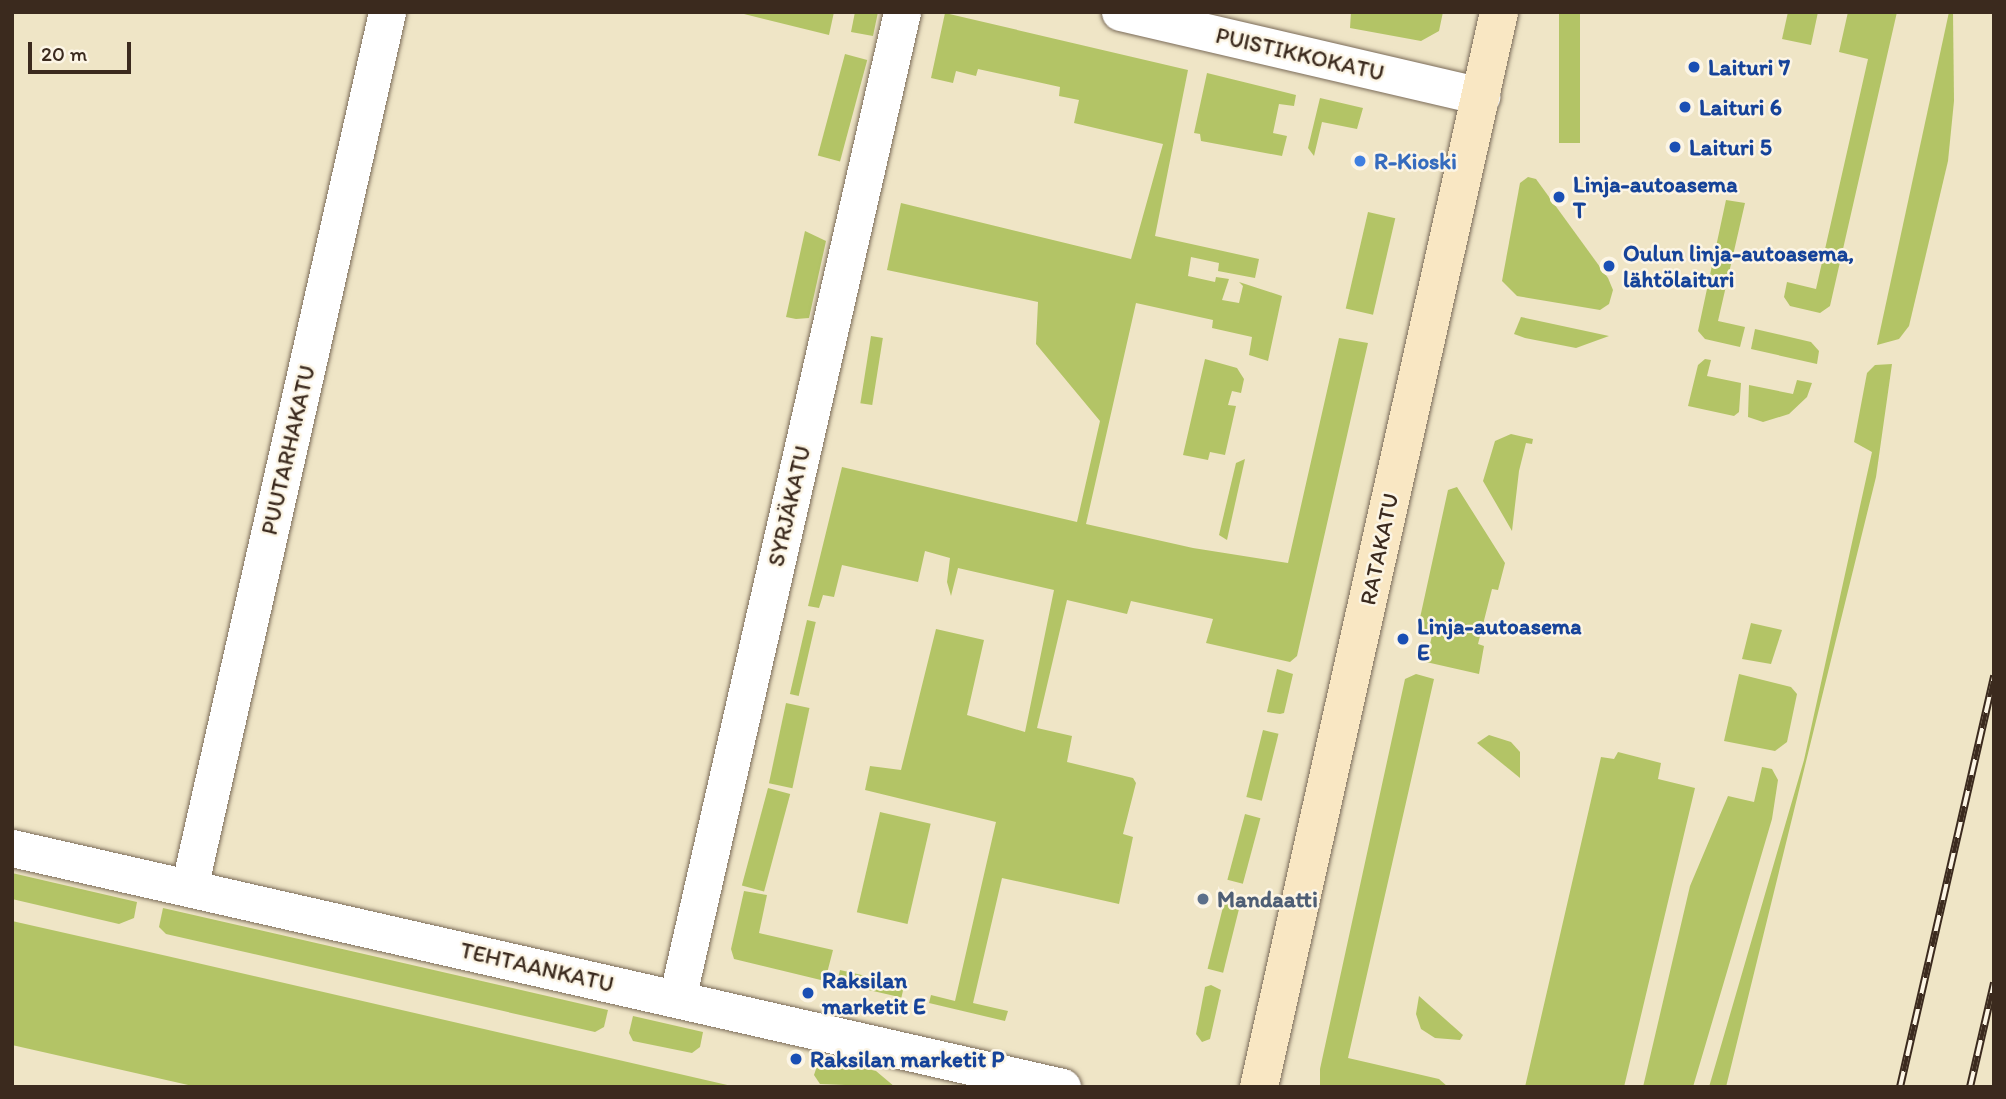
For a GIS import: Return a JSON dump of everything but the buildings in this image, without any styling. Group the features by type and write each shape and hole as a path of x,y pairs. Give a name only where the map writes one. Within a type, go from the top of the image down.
{"street":[{"name":"PUUTARHAKATU","path":"189,888 387,12"},
{"name":"SYRJÄKATU","path":"677,999 902,12"},
{"name":"PUISTIKKOKATU","path":"1120,12 1481,96"},
{"name":"RATAKATU","path":"1259,1087 1499,12"},
{"name":"TEHTAANKATU","path":"12,848 1062,1087"}],"green space":[{"path":"736,12 834,12 829,35"},
{"path":"855,12 878,12 873,36 851,32"},
{"path":"1351,12 1443,12 1439,31 1421,41 1350,28"},
{"path":"1559,12 1580,12 1580,143 1559,143"},
{"path":"1788,12 1818,12 1811,45 1782,39"},
{"path":"1848,12 1897,12 1830,306 1820,313 1790,306 1784,297 1787,282 1816,289 1868,59 1839,52"},
{"path":"1949,12 1953,12 1954,101 1948,161 1909,326 1899,339 1877,345"},
{"path":"945,13 1188,70 1155,236 1259,259 1255,278 1218,271 1219,263 1191,257 1188,276 1215,282 1216,277 1229,279 1222,300 1239,303 1243,286 1239,282 1282,296 1268,361 1249,355 1252,337 1212,328 1213,320 1136,303 1086,524 1193,548 1288,563 1339,338 1368,343 1297,656 1290,662 1206,643 1213,619 1131,601 1127,614 1067,600 1037,728 1072,736 1067,762 1133,778 1136,783 1123,834 1133,837 1119,904 1002,878 973,1003 1008,1011 1005,1021 929,1003 931,995 955,1001 996,822 865,790 870,766 901,770 936,629 984,640 967,715 1025,732 1054,590 958,568 951,596 947,582 950,558 925,551 918,582 842,565 834,597 823,595 819,608 808,606 842,467 1077,522 1100,421 1036,344 1038,302 887,270 901,203 1131,259 1163,144 1074,123 1079,100 1059,96 1060,87 978,69 976,76 956,71 953,83 931,78"},
{"path":"845,54 867,60 840,161 818,155"},
{"path":"1207,73 1296,95 1294,106 1279,104 1273,133 1287,136 1282,156 1201,141 1200,134 1194,133"},
{"path":"1320,98 1363,108 1357,129 1322,122 1314,156 1308,148"},
{"path":"1528,177 1536,179 1608,278 1613,290 1609,304 1600,310 1517,296 1502,281 1520,183"},
{"path":"1726,200 1745,203 1718,321 1745,327 1740,347 1705,339 1698,331"},
{"path":"1368,212 1395,218 1373,315 1346,308"},
{"path":"805,231 826,241 809,318 796,319 786,317"},
{"path":"1521,317 1609,336 1576,348 1525,338 1514,334"},
{"path":"1755,329 1811,342 1819,351 1817,364 1751,349"},
{"path":"871,336 883,338 872,405 860,403"},
{"path":"1205,359 1237,368 1244,379 1241,393 1232,391 1228,405 1236,406 1225,455 1210,452 1208,460 1183,455"},
{"path":"1705,359 1711,360 1707,376 1741,383 1739,412 1734,416 1688,406 1698,365"},
{"path":"1892,364 1876,477 1726,1087 1709,1087 1804,760 1872,452 1854,442 1867,373 1875,365"},
{"path":"1797,380 1812,383 1807,397 1789,414 1763,422 1748,417 1749,385 1793,394"},
{"path":"1511,434 1533,439 1532,444 1526,443 1519,471 1512,531 1483,481 1495,441"},
{"path":"1245,459 1227,540 1219,535 1236,463"},
{"path":"1457,487 1505,563 1498,590 1492,589 1478,644 1484,646 1479,674 1426,662 1433,631 1418,627 1448,490"},
{"path":"807,620 816,622 799,696 790,694"},
{"path":"1751,623 1782,630 1771,664 1742,659"},
{"path":"1277,669 1293,674 1284,713 1280,714 1267,712"},
{"path":"1416,674 1434,679 1348,1058 1439,1079 1448,1087 1320,1087 1320,1069 1405,679"},
{"path":"1739,674 1791,687 1797,694 1787,742 1775,751 1724,741"},
{"path":"786,703 809,708 792,788 769,783"},
{"path":"1263,730 1279,734 1262,801 1246,797"},
{"path":"1489,735 1511,742 1520,752 1520,778 1477,743"},
{"path":"1618,752 1661,763 1658,779 1695,788 1624,1087 1525,1087 1601,757 1614,759"},
{"path":"1762,767 1772,769 1778,780 1772,819 1693,1087 1643,1087 1690,886 1728,796 1754,802"},
{"path":"768,788 790,794 764,892 742,886"},
{"path":"880,812 931,824 907,924 857,912"},
{"path":"1245,814 1260,818 1243,884 1227,880"},
{"path":"12,873 137,902 134,918 119,924 12,899"},
{"path":"744,891 767,895 759,933 833,950 825,981 734,959 731,949"},
{"path":"1225,899 1241,903 1223,973 1208,969"},
{"path":"163,908 608,1010 604,1027 595,1032 166,934 159,927"},
{"path":"12,921 736,1087 197,1087 12,1045"},
{"path":"840,970 904,985 901,998 837,983"},
{"path":"1211,985 1221,990 1210,1039 1202,1042 1196,1034 1205,987"},
{"path":"1419,996 1463,1035 1460,1040 1435,1038 1421,1029 1416,1014"},
{"path":"633,1016 703,1032 700,1047 692,1053 633,1041 629,1033"},
{"path":"820,1057 876,1071 895,1087 820,1084 814,1075"}],"railway":[{"path":"1900,1087 1994,676"},
{"path":"1970,1087 1994,983"}],"place":[{"name":"Laituri 7","path":"1694,67"},
{"name":"Laituri 6","path":"1685,107"},
{"name":"Laituri 5","path":"1675,147"},
{"name":"R-Kioski","path":"1360,161"},
{"name":"Linja-autoasema T","path":"1559,197"},
{"name":"Oulun linja-autoasema, lähtölaituri","path":"1609,266"},
{"name":"Linja-autoasema E","path":"1403,639"},
{"name":"Mandaatti","path":"1203,899"},
{"name":"Raksilan marketit E","path":"808,993"},
{"name":"Raksilan marketit P","path":"796,1059"}]}
